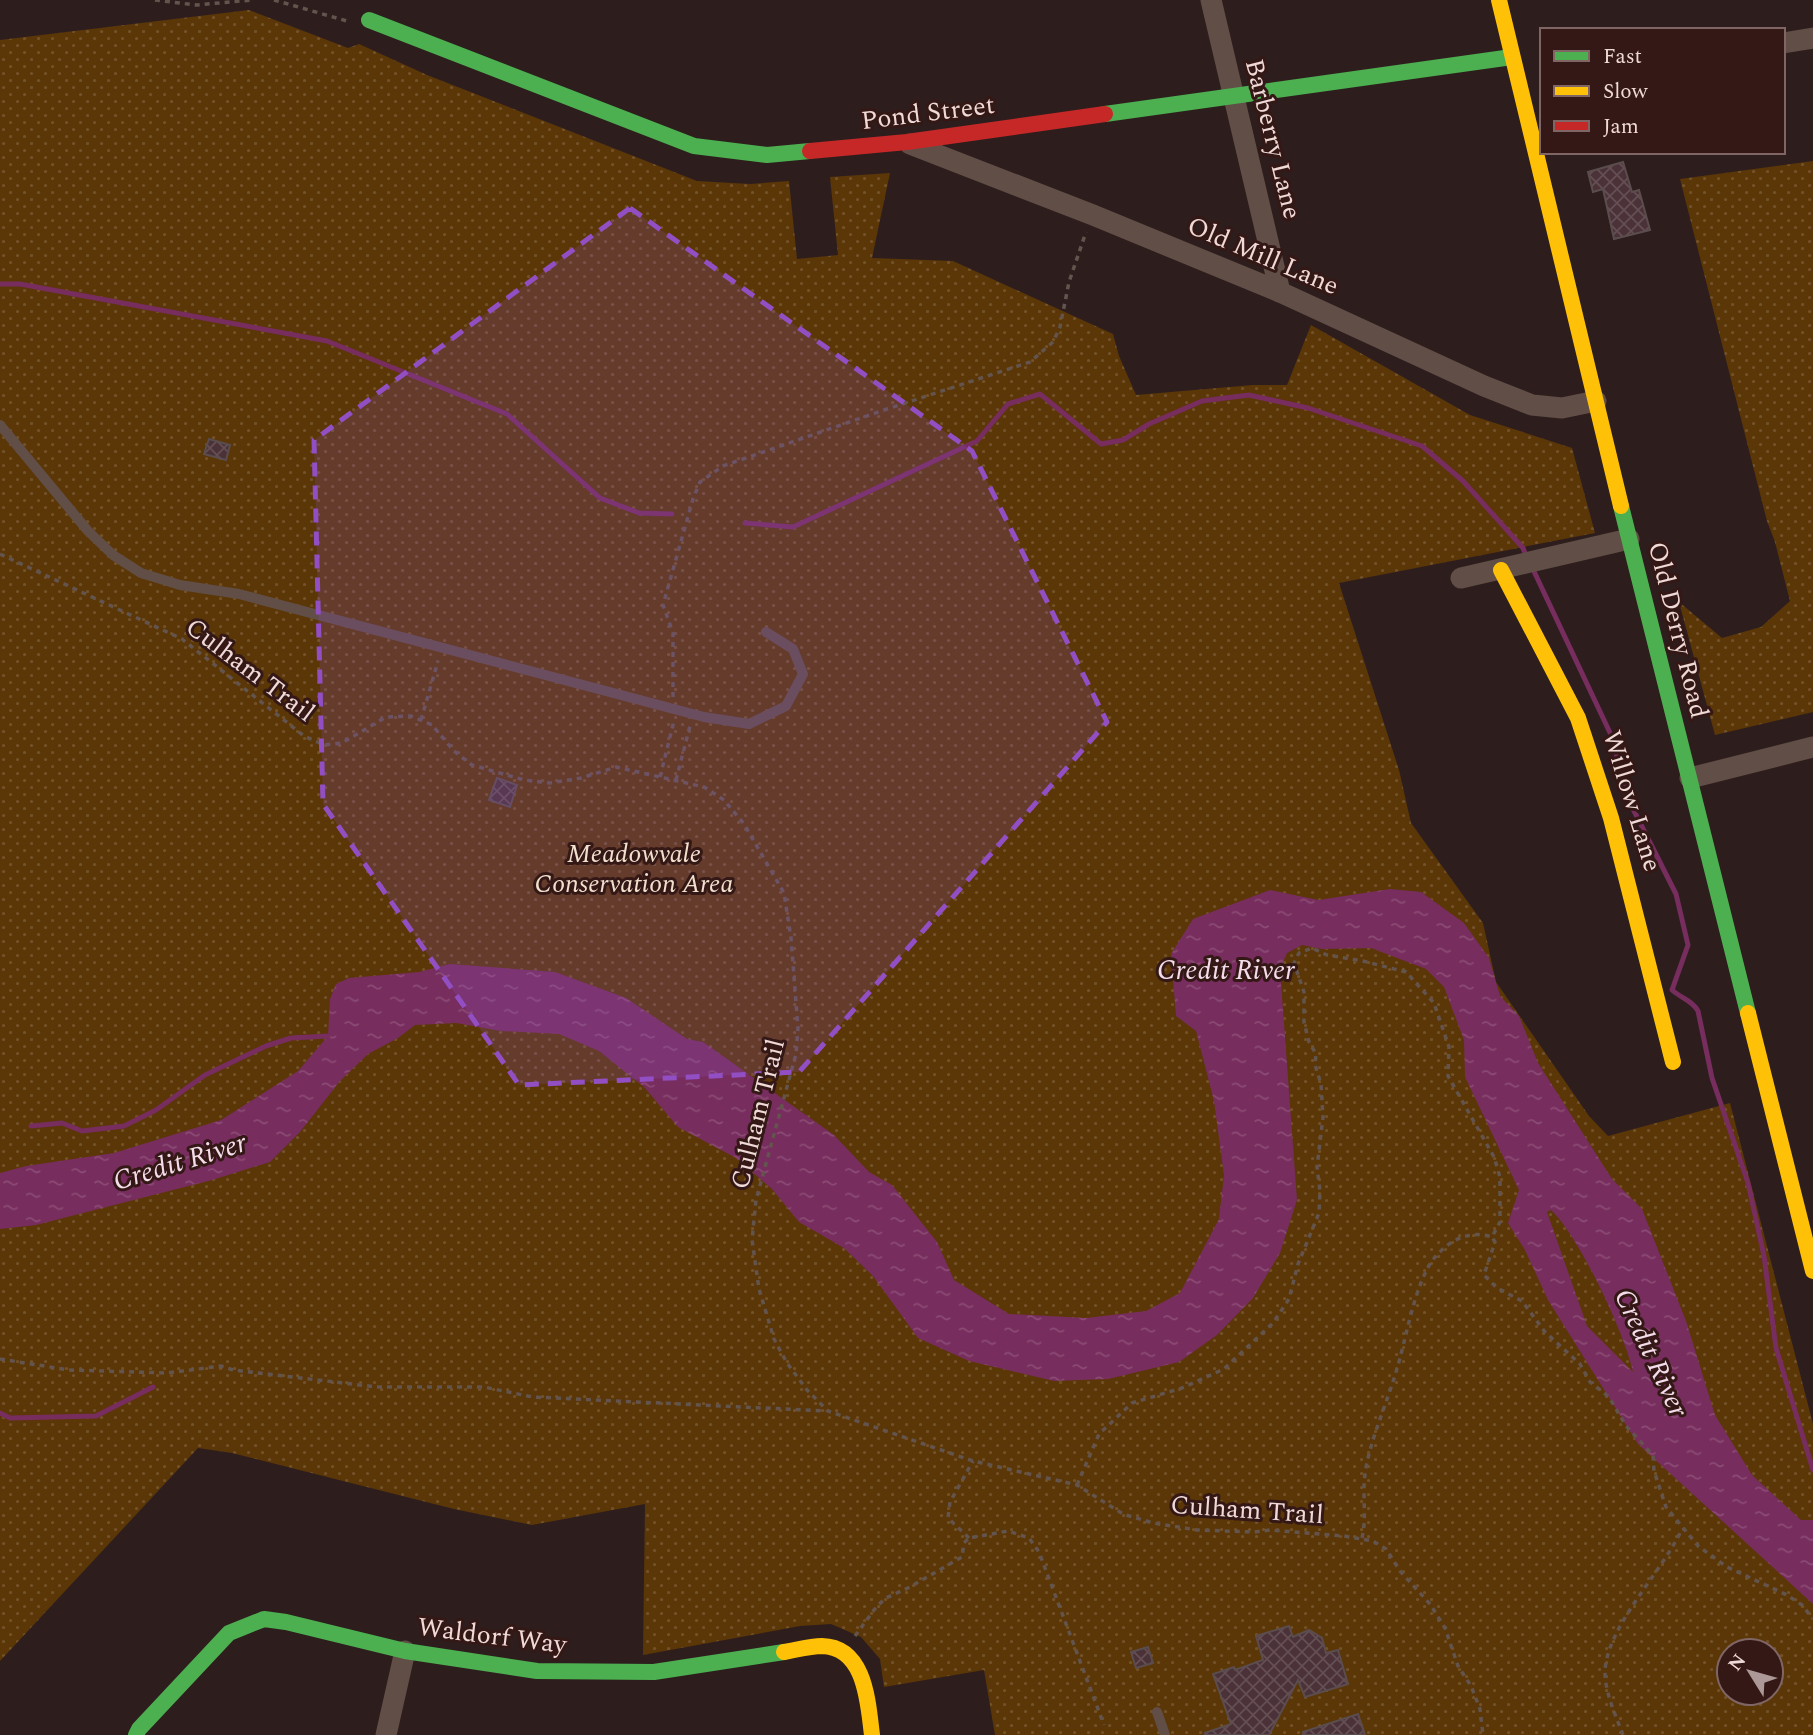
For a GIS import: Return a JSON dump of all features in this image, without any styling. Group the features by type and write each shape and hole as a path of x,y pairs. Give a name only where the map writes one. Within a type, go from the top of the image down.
{"street":[{"name":"Barberry Lane","path":"1211,0 1280,292"},
{"name":"Old Derry Road","path":"1499,0 1629,539 1813,1271"},
{"name":"Pond Street","path":"369,20 694,146 767,155 907,142 1512,57"},
{"path":"1785,43 1813,38"},
{"name":"Old Mill Lane","path":"907,142 1280,292 1484,386 1532,405 1562,408 1597,401"},
{"path":"1461,578 1629,539"},
{"name":"Willow Lane","path":"1517,567 1546,653 1578,718 1611,818 1673,1062"},
{"path":"1689,778 1813,747"},
{"name":"Waldorf Way","path":"136,1735 139,1728 229,1633 264,1619 405,1651 537,1671 654,1672 812,1646 824,1646 844,1652"},
{"path":"386,1735 405,1651"},
{"path":"844,1652 857,1667 864,1686 872,1735"}],"lane":[{"path":"0,425 88,531 113,555 141,573 180,585 239,594 676,710 749,724 786,706 803,674 793,649 766,632"},
{"path":"1157,1712 1165,1735"}],"path":[{"path":"155,0 195,5 252,0"},
{"path":"274,0 281,0 320,15 360,23 369,20"},
{"path":"660,777 676,710 673,633 663,605 700,482 723,466 1030,362 1053,342 1060,327 1069,282 1093,215"},
{"name":"Culham Trail","path":"0,554 182,639 304,736 324,745 342,743 386,717 411,716 432,725 454,751 472,765 524,780 550,783 581,778 616,767 704,786 724,800 744,824 784,893 791,938 798,1028 796,1054 756,1200 752,1240 759,1289 774,1339 787,1363 807,1390 828,1411 973,1461 1077,1485 1123,1514 1153,1524 1197,1530 1270,1530 1362,1538 1386,1549 1400,1571 1430,1604 1448,1636 1458,1666 1471,1686 1480,1709 1483,1735"},
{"path":"421,720 442,648"},
{"path":"676,780 693,714"},
{"path":"1077,1485 1099,1434 1132,1403 1182,1388 1224,1370 1273,1323 1289,1299 1298,1264 1319,1213 1317,1167 1323,1117 1321,1084 1315,1065 1316,1054 1306,1032 1304,992 1294,963 1299,953 1312,948 1327,955 1406,972 1434,1003 1449,1046 1448,1076 1494,1157 1500,1177 1500,1222 1492,1237 1493,1250 1484,1275 1497,1288 1522,1301 1545,1332 1580,1364 1590,1382 1609,1397 1626,1426 1653,1455 1654,1471 1666,1507 1698,1546 1727,1567 1787,1595 1802,1605 1813,1619"},
{"path":"1362,1538 1366,1523 1365,1474 1423,1276 1434,1258 1450,1243 1476,1234 1492,1237"},
{"path":"0,1359 69,1370 167,1373 221,1366 377,1387 484,1387 533,1397 828,1411"},
{"path":"969,1538 948,1518 950,1502 973,1461"},
{"path":"1623,1735 1611,1704 1605,1674 1607,1658 1619,1630 1674,1546 1682,1529"},
{"path":"844,1652 877,1606 886,1598 962,1557 964,1543 969,1538 1008,1531 1029,1538 1039,1552 1104,1725"}],"highlighted area":[{"path":"630,208 972,451 1107,722 799,1072 519,1085 323,804 314,440"}],"green space":[{"name":"Meadowvale Conservation Area","path":"249,10 348,48 359,44 427,75 697,181 750,184 789,181 797,259 838,255 830,177 890,173 872,258 953,261 1113,334 1119,356 1136,395 1253,385 1287,385 1311,325 1470,415 1572,448 1595,533 1339,583 1399,770 1411,823 1483,923 1496,982 1589,1116 1608,1136 1730,1103 1813,1424 1813,1735 995,1735 984,1670 884,1687 880,1659 861,1637 831,1624 800,1626 643,1655 645,1504 532,1525 454,1509 232,1453 198,1448 0,1661 0,40"},
{"path":"1813,161 1813,712 1715,735 1679,602 1722,638 1761,627 1790,601 1680,179"}],"water":[{"name":"Credit River","path":"1390,889 1421,892 1464,923 1489,958 1500,996 1519,1016 1538,1063 1612,1179 1642,1209 1686,1321 1715,1415 1752,1475 1801,1520 1813,1520 1813,1604 1638,1444 1548,1300 1525,1250 1508,1223 1519,1190 1465,1077 1464,1040 1444,987 1426,969 1371,948 1322,949 1302,945 1287,953 1280,969 1297,1200 1280,1253 1253,1298 1217,1335 1179,1362 1108,1379 1054,1381 969,1361 918,1338 873,1276 844,1248 799,1222 772,1189 736,1158 678,1127 644,1087 599,1051 559,1034 501,1031 456,1023 415,1025 398,1038 368,1054 340,1081 300,1132 270,1162 212,1180 36,1225 0,1229 0,1173 26,1166 114,1153 221,1120 298,1071 328,1036 330,999 336,984 349,978 419,972 450,964 555,972 626,998 687,1039 703,1042 834,1135 869,1172 892,1185 937,1242 954,1280 1009,1314 1086,1318 1146,1311 1180,1293 1219,1219 1224,1175 1214,1101 1196,1031 1176,1016 1171,954 1193,919 1270,890 1318,900","holes":["1551,1210 1562,1223 1600,1287 1621,1334 1633,1372 1587,1326 1547,1212"]}],"building":[{"path":"1623,162 1632,192 1639,190 1650,230 1614,239 1603,189 1593,192 1588,172"},
{"path":"209,439 230,445 226,460 204,454"},
{"path":"497,778 517,785 510,807 489,800"},
{"path":"1289,1626 1293,1637 1309,1630 1322,1638 1326,1653 1338,1650 1348,1684 1305,1697 1298,1680 1269,1735 1205,1735 1231,1724 1213,1674 1263,1660 1256,1636"},
{"path":"1148,1647 1153,1663 1136,1668 1131,1652"},
{"path":"1358,1714 1365,1735 1303,1735 1303,1732"}],"waterway":[{"path":"0,284 20,284 327,341 507,414 600,498 639,513 672,514"},
{"path":"745,523 793,527 977,441 1008,404 1040,394 1101,444 1123,440 1149,424 1202,401 1249,395 1308,408 1422,446 1463,481 1523,548 1526,556"},
{"path":"1531,565 1612,737 1627,797 1676,894 1688,945 1672,990 1698,1011 1712,1078 1748,1183 1764,1256 1776,1348 1813,1470"},
{"path":"31,1126 62,1123 82,1131 124,1126 156,1110 205,1075 266,1046 291,1038 328,1036"},
{"path":"0,1413 10,1418 96,1416 153,1387"}],"traffic: fast":[{"path":"369,20 694,146 767,155 810,151"},
{"path":"1105,114 1512,57"},
{"path":"1621,506 1748,1013"},
{"path":"136,1735 229,1633 264,1619 405,1651 537,1671 654,1672 784,1652"}],"traffic: slow":[{"path":"1499,0 1621,506"},
{"path":"1501,570 1578,718 1611,818 1673,1062"},
{"path":"1748,1013 1813,1271"},
{"path":"784,1652 822,1646 837,1649 848,1656 862,1679 872,1735"}],"traffic: jam":[{"path":"810,151 907,142 1105,114"}]}
